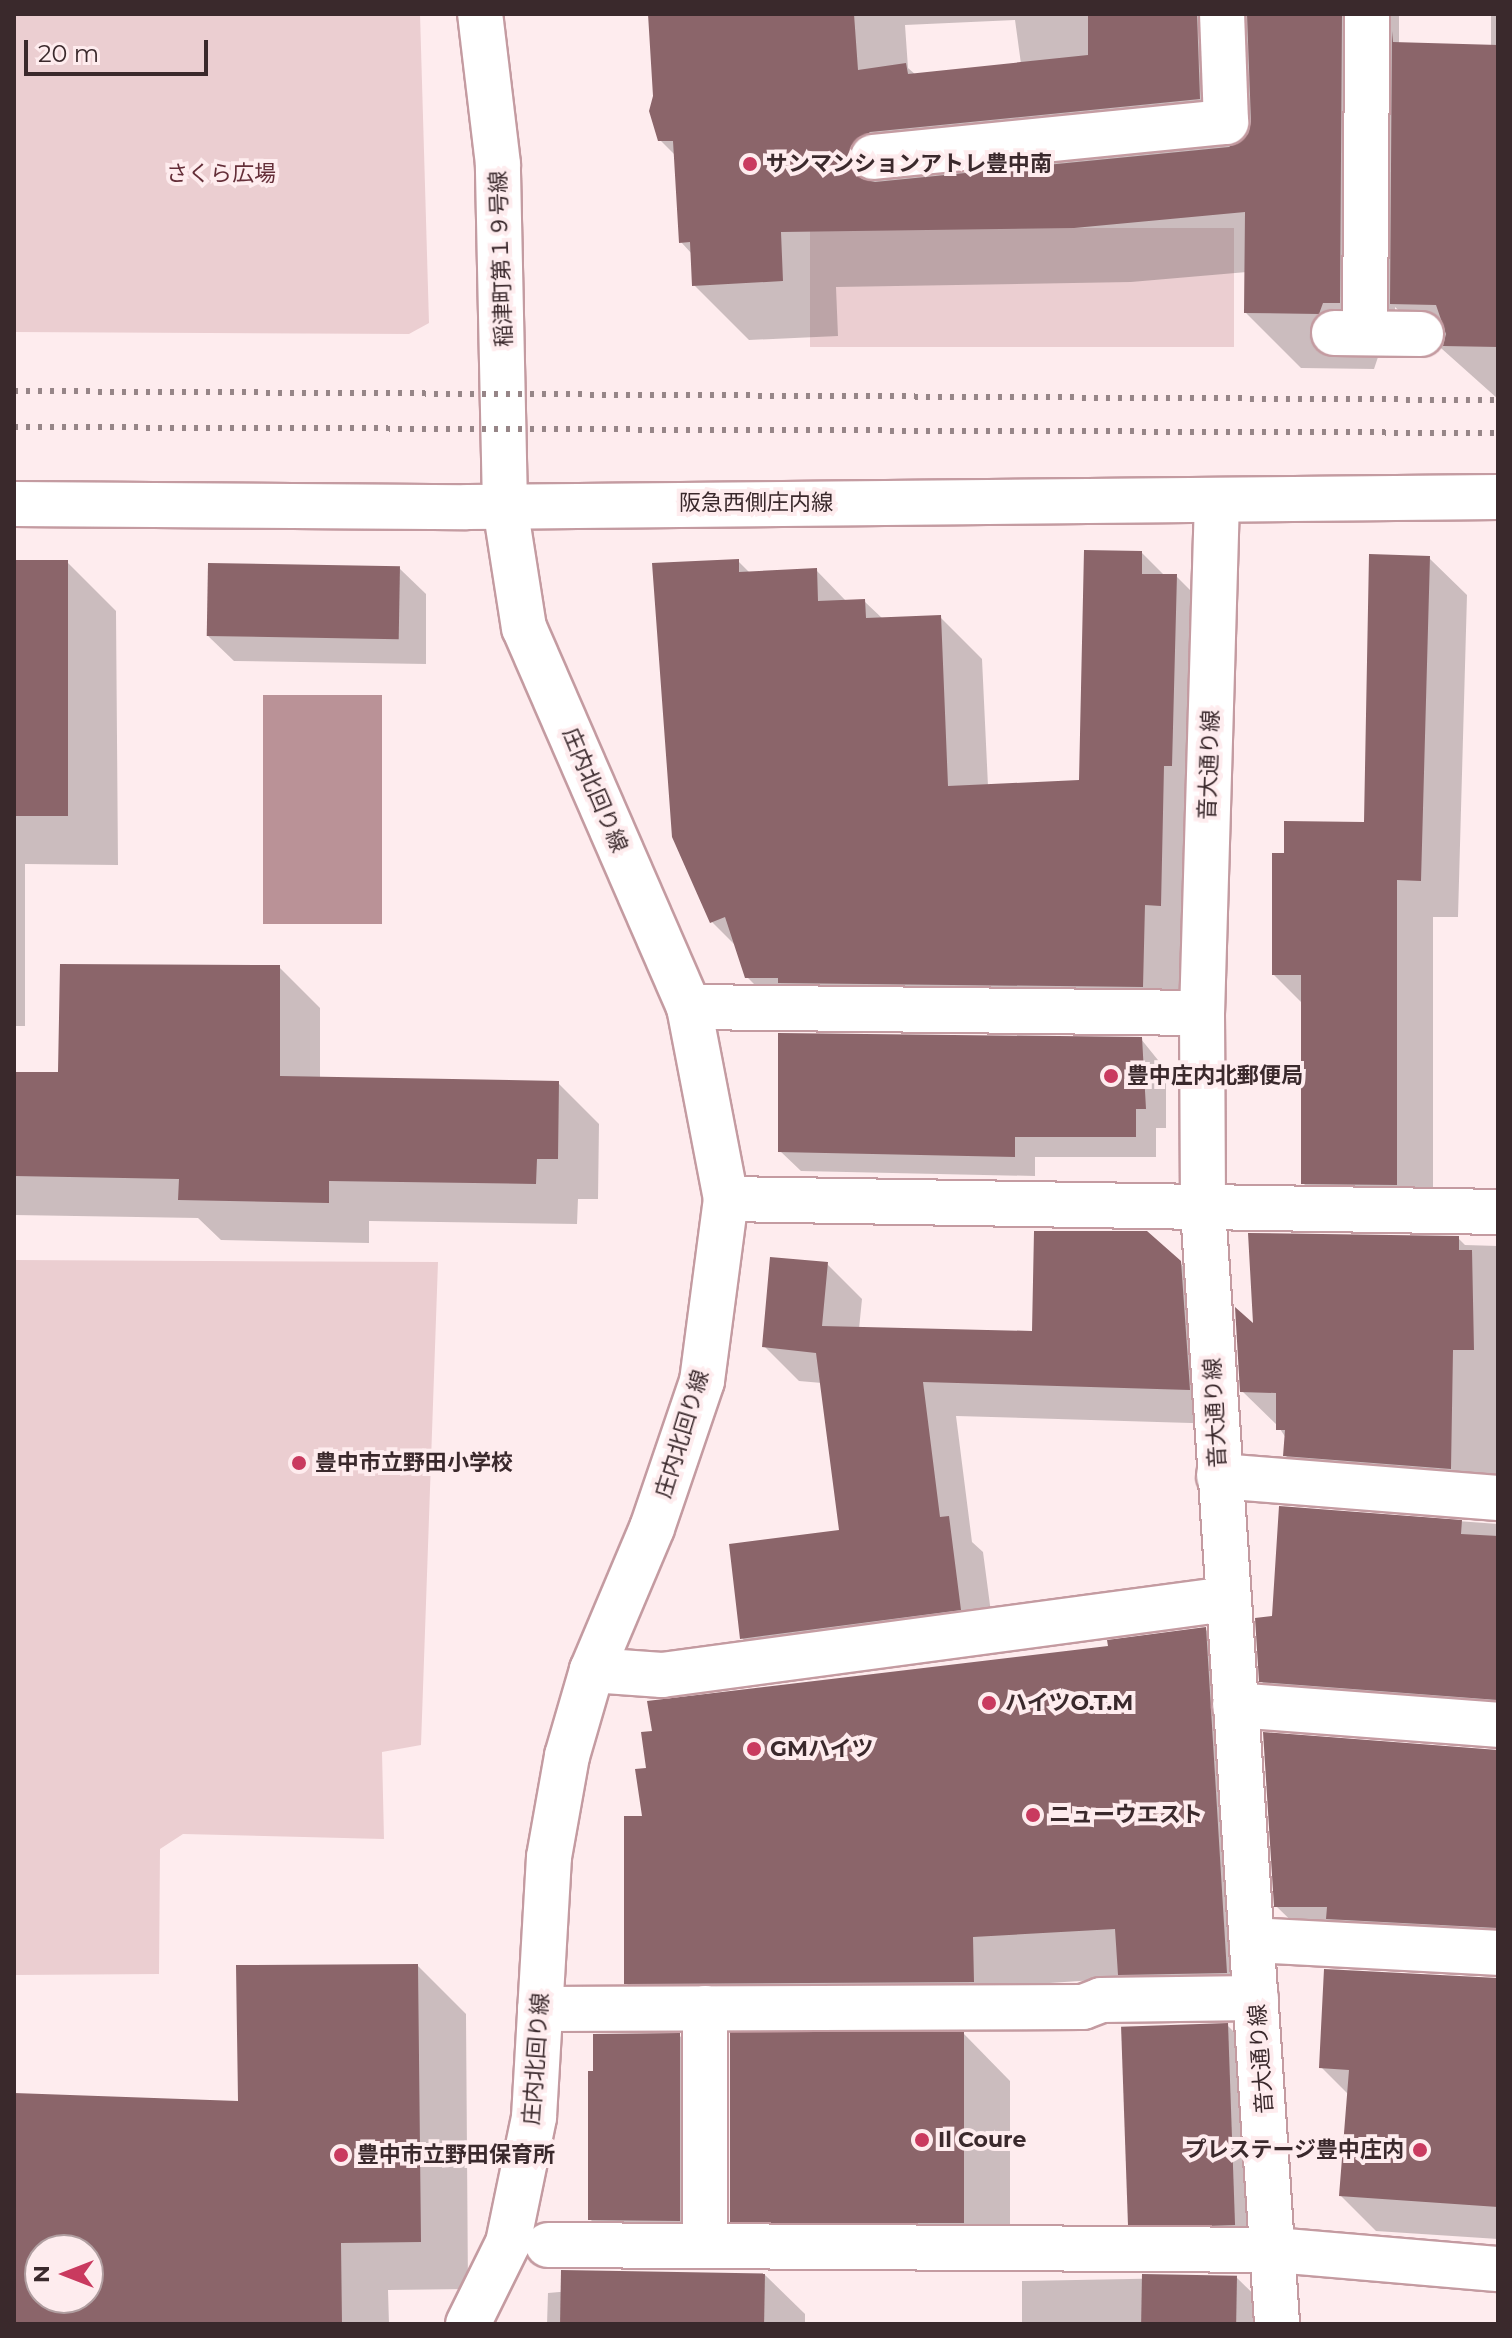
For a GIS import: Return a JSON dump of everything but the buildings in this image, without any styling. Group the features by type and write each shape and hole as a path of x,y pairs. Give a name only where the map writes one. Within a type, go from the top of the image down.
{"street":[{"name":"稲津町第１９号線","path":"480,14 498,164 505,506"},
{"path":"873,157 1226,122 1222,14"},
{"path":"1367,14 1349,332 1421,334"},
{"name":"阪急西側庄内線","path":"14,504 505,506 1498,497"},
{"name":"音大通り線","path":"1217,500 1202,1013 1203,1209 1227,1599 1275,2250 1277,2324"},
{"name":"庄内北回り線","path":"468,2324 508,2243 534,2117 549,1857 567,1756 592,1670 652,1528 702,1381 726,1199 689,1007 524,628 505,506"},
{"path":"689,1007 1202,1013"},
{"path":"726,1199 1498,1212"},
{"path":"1219,1476 1498,1498"},
{"path":"592,1670 662,1675 1227,1599"},
{"path":"1235,1705 1498,1725"},
{"path":"1252,1940 1498,1953"},
{"path":"540,2009 1083,2007 1101,2000 1256,1998"},
{"path":"705,2008 705,2246"},
{"path":"548,2245 1275,2250 1498,2269"}],"green space":[{"name":"さくら広場","path":"14,14 420,14 429,323 409,334 14,332"},
{"path":"810,228 1234,228 1234,347 810,347"},
{"path":"14,1260 438,1262 421,1745 382,1752 384,1839 183,1834 160,1849 159,1974 14,1975"}],"shaded area":[{"path":"263,695 382,695 382,924 263,924"}],"railway":[{"path":"14,391 1498,400"},
{"path":"14,427 1498,433"}],"place":[{"name":"サンマンションアトレ豊中南","path":"750,164"},
{"name":"豊中庄内北郵便局","path":"1111,1076"},
{"name":"豊中市立野田小学校","path":"299,1463"},
{"name":"ハイツO.T.M","path":"989,1703"},
{"name":"GMハイツ","path":"754,1749"},
{"name":"ニューウエスト","path":"1033,1815"},
{"name":"Il Coure","path":"922,2140"},
{"name":"プレステージ豊中庄内","path":"1420,2150"},
{"name":"豊中市立野田保育所","path":"341,2155"}]}
